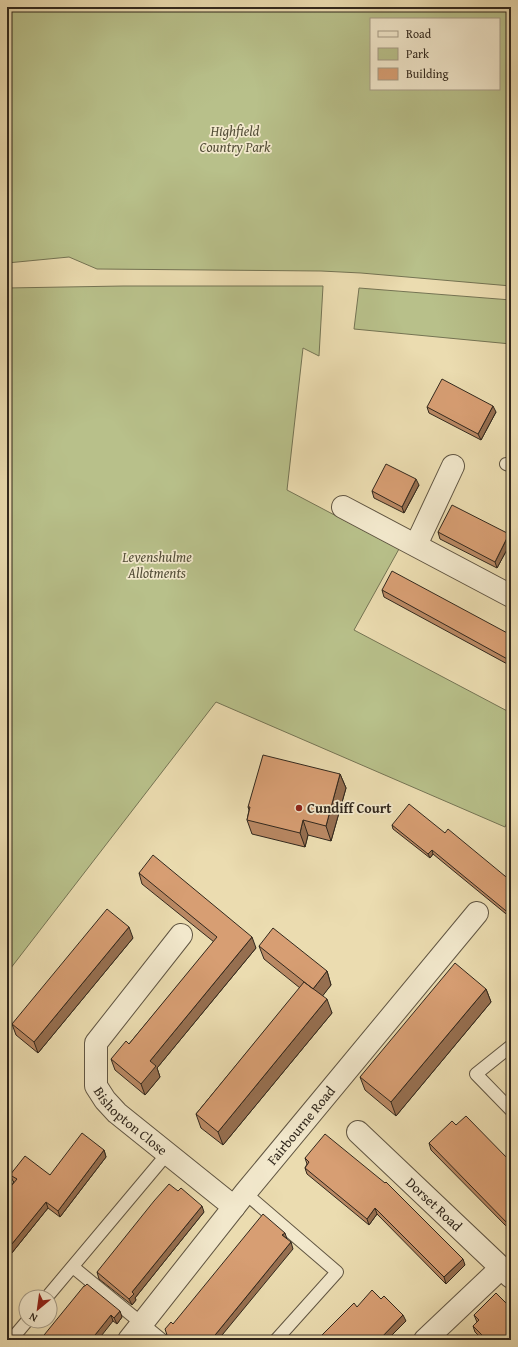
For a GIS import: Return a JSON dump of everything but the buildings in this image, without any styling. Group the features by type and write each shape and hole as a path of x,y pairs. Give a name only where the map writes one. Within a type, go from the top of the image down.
{"street":[{"path":"416,545 453,466"},
{"path":"343,507 511,596"},
{"name":"Fairbourne Road","path":"136,1332 239,1200 476,913"},
{"name":"Bishopton Close","path":"181,935 96,1043 96,1086 105,1100 117,1112 167,1154 239,1200"},
{"name":"Dorset Road","path":"358,1132 506,1273"},
{"path":"425,1340 506,1273"}],"lane":[{"path":"511,1046 476,1074 511,1110"},
{"path":"54,1289 167,1154"},
{"path":"239,1200 337,1272 276,1340"},
{"path":"73,1267 136,1332 162,1340"},
{"path":"11,1340 20,1329"}],"green space":[{"name":"Highfield Country Park","path":"7,7 511,7 511,286 321,271 97,269 69,257 7,263"},
{"name":"Levenshulme Allotments","path":"123,286 323,286 319,356 303,348 287,490 399,549 354,630 511,713 511,814 505,827 216,702 7,973 7,288"},
{"path":"359,288 511,300 511,344 354,329"}],"place":[{"name":"Cundiff Court","path":"299,808"}]}
